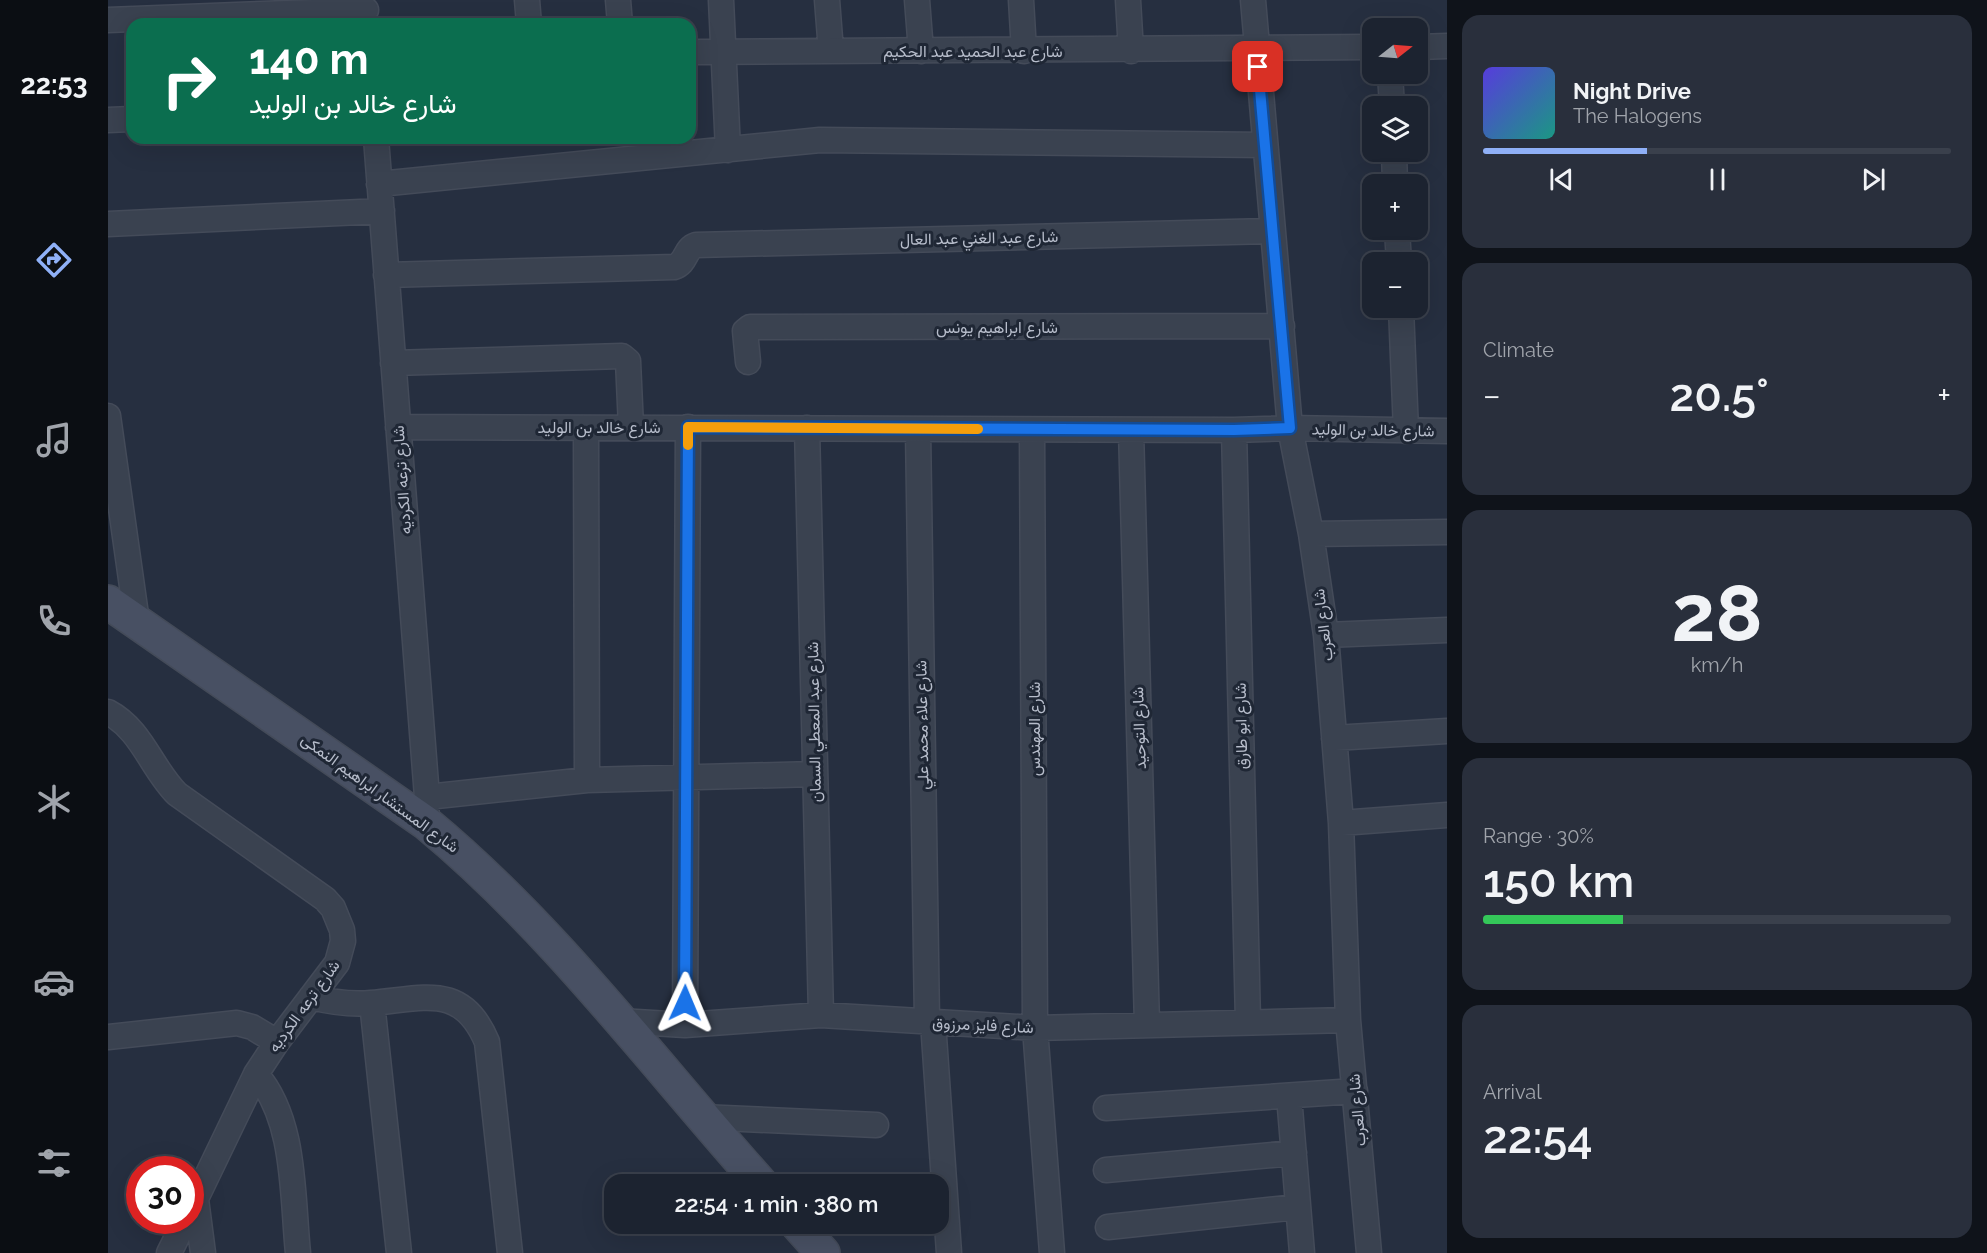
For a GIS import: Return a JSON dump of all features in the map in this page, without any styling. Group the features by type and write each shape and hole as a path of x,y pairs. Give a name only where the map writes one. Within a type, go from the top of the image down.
{"street":[{"path":"527,0 528,18"},
{"path":"618,0 620,18"},
{"path":"721,0 728,150"},
{"path":"828,0 831,51"},
{"path":"918,0 921,51"},
{"path":"1021,0 1024,51"},
{"path":"1128,0 1131,51"},
{"name":"شارع العرب","path":"1253,0 1271,231 1282,326 1290,428 1311,534 1326,635 1341,823 1348,1020 1369,1253"},
{"path":"165,18 366,11"},
{"path":"108,20 126,19"},
{"path":"1428,47 1447,46"},
{"name":"شارع عبد الحميد عبد الحكيم","path":"696,52 1131,51 1362,47"},
{"path":"108,120 126,119"},
{"path":"379,184 820,140 1265,145"},
{"name":"شارع ترعه الكرديه","path":"376,144 427,810"},
{"path":"108,224 382,211"},
{"name":"شارع عبد الغني عبد العال","path":"386,275 674,267 683,262 688,249 696,245 1271,231"},
{"path":"1401,318 1406,431"},
{"name":"شارع ابراهيم يونس","path":"748,362 746,331 750,327 1282,326"},
{"path":"393,363 622,356 628,361 631,427"},
{"path":"108,416 137,622"},
{"name":"شارع خالد بن الوليد","path":"398,427 1032,430 1290,428 1447,431"},
{"path":"685,1025 688,427"},
{"path":"586,428 587,780"},
{"name":"شارع عبد المعطي السمان","path":"807,428 821,1016"},
{"name":"شارع علاء محمد علي","path":"918,429 930,1022 949,1253"},
{"name":"شارع المهندس","path":"1032,430 1035,1028 1052,1253"},
{"name":"شارع التوحيد","path":"1131,430 1147,1025"},
{"name":"شارع ابو طارق","path":"1234,430 1248,1022"},
{"path":"1311,534 1447,532"},
{"name":"شارع المستشار ابراهيم النمكى","path":"108,602 427,810 519,906 752,1174"},
{"path":"1326,635 1447,630"},
{"name":"شارع ترعه الكرديه","path":"108,712 128,726 167,784 177,794 315,892 333,908 342,930 341,952 331,973 277,1042 256,1074 204,1182"},
{"path":"1334,738 1447,731"},
{"path":"427,810 587,780 815,774"},
{"path":"1341,823 1447,815"},
{"path":"311,997 342,1003 372,1003 437,997 454,1002 469,1012 480,1026 487,1042 510,1253"},
{"path":"372,1003 399,1253"},
{"name":"شارع فايز مرزوق","path":"620,1021 685,1025 821,1016 1035,1028 1348,1020"},
{"path":"108,1037 237,1023 252,1027 277,1042"},
{"path":"256,1074 268,1088 282,1118 298,1253"},
{"path":"1106,1108 1355,1091"},
{"path":"1289,1096 1302,1253"},
{"path":"701,1117 876,1125"},
{"path":"1106,1170 1294,1153"},
{"path":"1108,1227 1297,1207"},
{"path":"169,1253 178,1234"},
{"path":"199,1234 203,1253"},
{"path":"806,1234 823,1253"}],"slow traffic":[{"path":"688,445 688,427 978,429"}],"route":[{"path":"685,1003 688,427 1234,430 1290,428 1258,67"}]}
